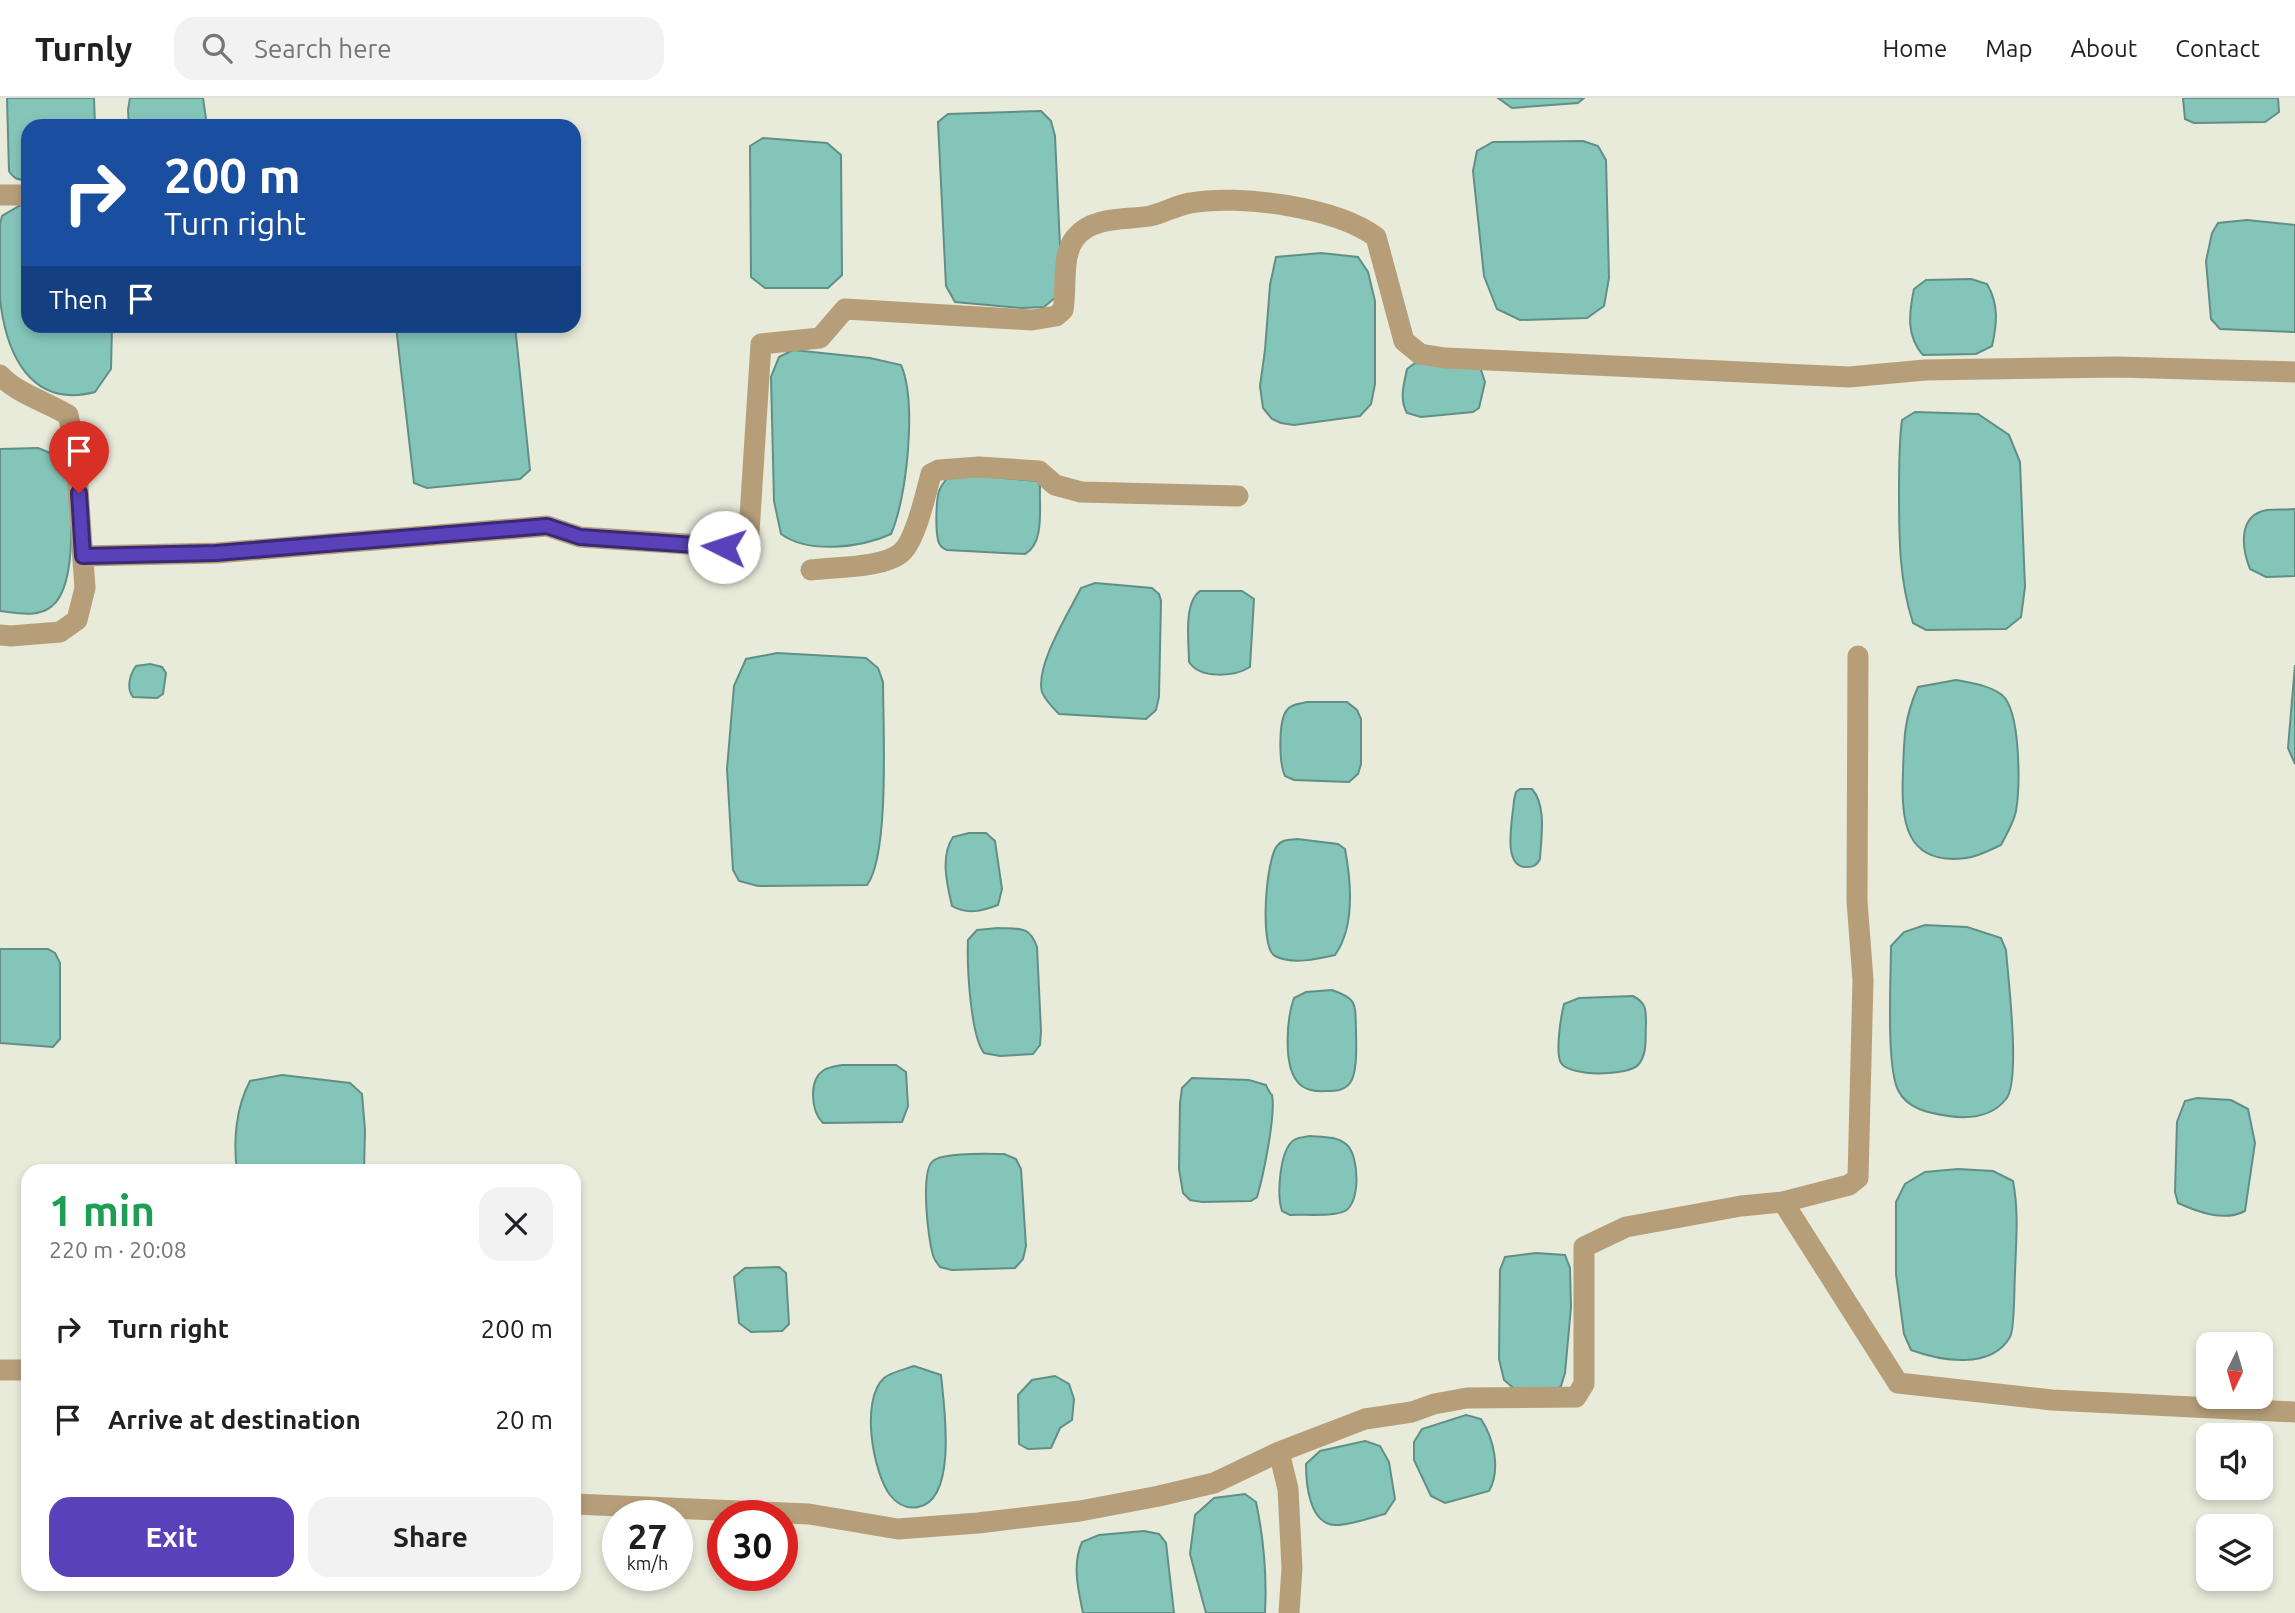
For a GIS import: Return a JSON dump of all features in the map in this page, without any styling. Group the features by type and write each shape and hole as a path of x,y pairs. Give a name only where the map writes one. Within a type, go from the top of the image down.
{"street":[{"path":"0,195 21,195"},
{"path":"83,556 216,553 547,526 580,537 748,548 761,344 820,338 845,309 1032,320 1056,316 1063,310 1068,251 1076,236 1091,226 1110,220 1150,216 1190,203 1202,202 1261,201 1338,217 1364,228 1376,237 1404,341 1420,354 1445,358 1849,377 1925,370 2117,367 2295,372"},
{"path":"0,375 9,385 48,402 68,415 75,446 85,588 77,620 60,632 0,635"},
{"path":"810,570 863,565 889,559 903,551 919,519 931,474 939,470 979,467 1039,471 1055,485 1081,492 1238,496"},
{"path":"581,1504 810,1514 898,1529 1080,1511 1214,1483 1279,1452 1365,1419 1412,1412 1434,1404 1467,1398 1576,1397 1584,1384 1584,1247 1626,1227 1741,1206 1783,1202 1849,1185 1858,1178 1863,980 1857,901 1858,656"},
{"path":"1783,1202 1899,1383 2052,1400 2295,1412"},
{"path":"0,1370 21,1370"},
{"path":"1279,1452 1288,1489 1292,1568 1289,1613"}],"water":[{"path":"7,98 94,98 95,119 21,119 21,179 9,171"},
{"path":"130,98 203,98 206,119 129,119"},
{"path":"1498,98 1584,98 1578,103 1512,108"},
{"path":"2183,98 2278,98 2279,112 2265,122 2194,123 2185,119"},
{"path":"1041,111 1051,121 1055,136 1061,268 1057,296 1044,307 1021,308 955,302 946,286 938,122 948,114"},
{"path":"763,138 827,143 841,155 842,275 828,288 765,288 751,277 750,146"},
{"path":"1583,141 1598,146 1606,160 1609,278 1604,306 1587,318 1520,320 1497,309 1484,276 1473,171 1477,151 1493,142"},
{"path":"19,206 21,333 112,333 111,369 95,392 73,395 54,392 38,384 25,372 8,339 0,299 0,224 2,216"},
{"path":"2247,220 2295,225 2295,332 2220,329 2211,319 2206,261 2212,233 2218,223"},
{"path":"1321,253 1358,257 1368,272 1375,301 1375,384 1371,404 1360,416 1294,425 1281,423 1272,419 1263,408 1260,386 1270,285 1276,257"},
{"path":"1971,279 1987,284 1994,299 1996,322 1992,346 1976,354 1923,355 1911,332 1910,315 1914,289 1926,280"},
{"path":"397,333 516,333 530,470 520,479 427,488 414,483"},
{"path":"793,350 870,358 901,365 908,402 908,450 902,498 891,534 865,543 835,547 806,544 781,534 774,501 771,377 779,357"},
{"path":"1415,363 1480,367 1485,382 1479,408 1473,412 1421,417 1407,413 1403,402 1404,386 1407,369"},
{"path":"1915,412 1978,414 2009,435 2020,462 2025,587 2021,617 2006,629 1926,630 1913,623 1901,558 1899,473 1902,420"},
{"path":"38,448 65,459 69,469 71,542 66,580 61,595 47,610 27,614 0,611 0,449"},
{"path":"953,474 1038,481 1040,524 1036,542 1031,549 1025,554 947,550 941,547 936,517 938,496 943,484"},
{"path":"2295,509 2295,576 2266,577 2250,569 2244,534 2251,519 2257,513 2267,510"},
{"path":"1095,583 1152,588 1159,594 1159,697 1156,710 1146,719 1059,714 1042,692 1043,668 1054,639 1081,588"},
{"path":"1200,591 1242,591 1254,599 1250,667 1235,673 1218,675 1194,668 1189,662 1189,614 1191,604"},
{"path":"777,653 866,658 878,668 883,682 884,788 879,846 867,885 758,886 739,881 733,870 727,769 734,686 746,659"},
{"path":"150,664 162,667 166,673 163,694 157,698 133,697 129,685 134,669 136,666"},
{"path":"2295,665 2295,764 2288,748"},
{"path":"1956,680 1991,689 2002,695 2008,704 2013,716 2018,750 2017,800 2014,820 2001,845 1970,857 1945,859 1930,855 1918,847 1910,836 1903,806 1904,749 1907,719 1918,687"},
{"path":"1307,702 1347,702 1357,710 1361,719 1361,764 1358,774 1349,782 1294,780 1285,776 1280,742 1284,715 1291,706"},
{"path":"1520,789 1532,789 1540,804 1540,859 1529,867 1519,865 1511,851 1514,800"},
{"path":"986,833 995,841 1002,889 998,905 975,911 952,906 946,871 947,853 953,837"},
{"path":"1297,839 1338,844 1345,849 1350,889 1349,918 1335,955 1289,960 1275,956 1270,950 1266,903 1273,854 1279,844"},
{"path":"1925,925 1967,927 2001,938 2006,950 2013,1072 2006,1099 1987,1113 1956,1117 1919,1109 1902,1096 1894,1078 1890,999 1891,946 1904,932"},
{"path":"998,928 1027,932 1037,947 1041,1031 1040,1045 1033,1054 1000,1056 984,1053 975,1031 969,982 968,940 977,930"},
{"path":"0,949 48,949 55,953 60,963 60,1039 53,1047 0,1043"},
{"path":"1332,990 1347,996 1355,1008 1356,1050 1353,1078 1348,1086 1342,1089 1314,1091 1300,1084 1290,1064 1290,1017 1294,998 1306,992"},
{"path":"1633,996 1643,1004 1646,1014 1645,1051 1638,1065 1612,1073 1587,1073 1566,1068 1561,1063 1559,1043 1564,1004 1579,998"},
{"path":"842,1065 896,1065 906,1072 908,1106 902,1122 823,1123 814,1104 815,1081 824,1070"},
{"path":"282,1075 350,1083 362,1094 364,1164 236,1164 237,1124 250,1081"},
{"path":"1192,1078 1249,1080 1266,1085 1272,1095 1271,1131 1257,1197 1251,1201 1202,1202 1190,1200 1183,1193 1179,1169 1180,1103 1182,1088"},
{"path":"2197,1098 2231,1100 2248,1109 2255,1143 2245,1211 2228,1216 2211,1215 2178,1203 2175,1192 2177,1122 2185,1101"},
{"path":"1310,1136 1339,1140 1351,1151 1356,1168 1356,1189 1350,1206 1345,1211 1326,1215 1290,1215 1282,1211 1280,1185 1285,1153 1294,1140"},
{"path":"1004,1154 1016,1159 1021,1169 1026,1246 1023,1259 1015,1268 952,1270 940,1267 934,1259 928,1223 926,1192 929,1167 933,1161 946,1156"},
{"path":"1958,1169 1993,1171 2013,1181 2017,1216 2012,1332 2002,1347 1991,1354 1965,1360 1936,1357 1911,1350 1904,1334 1896,1274 1896,1202 1905,1184 1925,1172"},
{"path":"1536,1253 1565,1255 1570,1268 1571,1307 1565,1373 1561,1386 1551,1394 1517,1391 1504,1380 1499,1359 1500,1270 1505,1257"},
{"path":"779,1267 786,1273 789,1324 782,1331 751,1332 739,1323 734,1277 745,1268"},
{"path":"914,1366 941,1375 946,1428 944,1470 939,1488 931,1501 918,1507 906,1506 896,1501 884,1484 874,1454 871,1419 872,1402 884,1378"},
{"path":"1055,1376 1069,1384 1074,1399 1072,1420 1060,1428 1051,1448 1028,1449 1019,1444 1018,1395 1032,1380"},
{"path":"1466,1415 1481,1419 1489,1436 1495,1464 1493,1483 1489,1491 1445,1503 1431,1496 1414,1460 1414,1442 1422,1429"},
{"path":"1365,1441 1380,1446 1389,1462 1395,1499 1385,1514 1346,1524 1326,1523 1314,1510 1306,1464 1320,1451"},
{"path":"1245,1494 1256,1502 1259,1516 1265,1571 1265,1613 1206,1613 1190,1554 1195,1515 1214,1498"},
{"path":"1144,1531 1159,1534 1166,1543 1174,1613 1083,1613 1077,1568 1082,1542 1099,1535"}],"route":[{"path":"79,493 83,556 216,553 547,526 580,537 724,547"}]}
